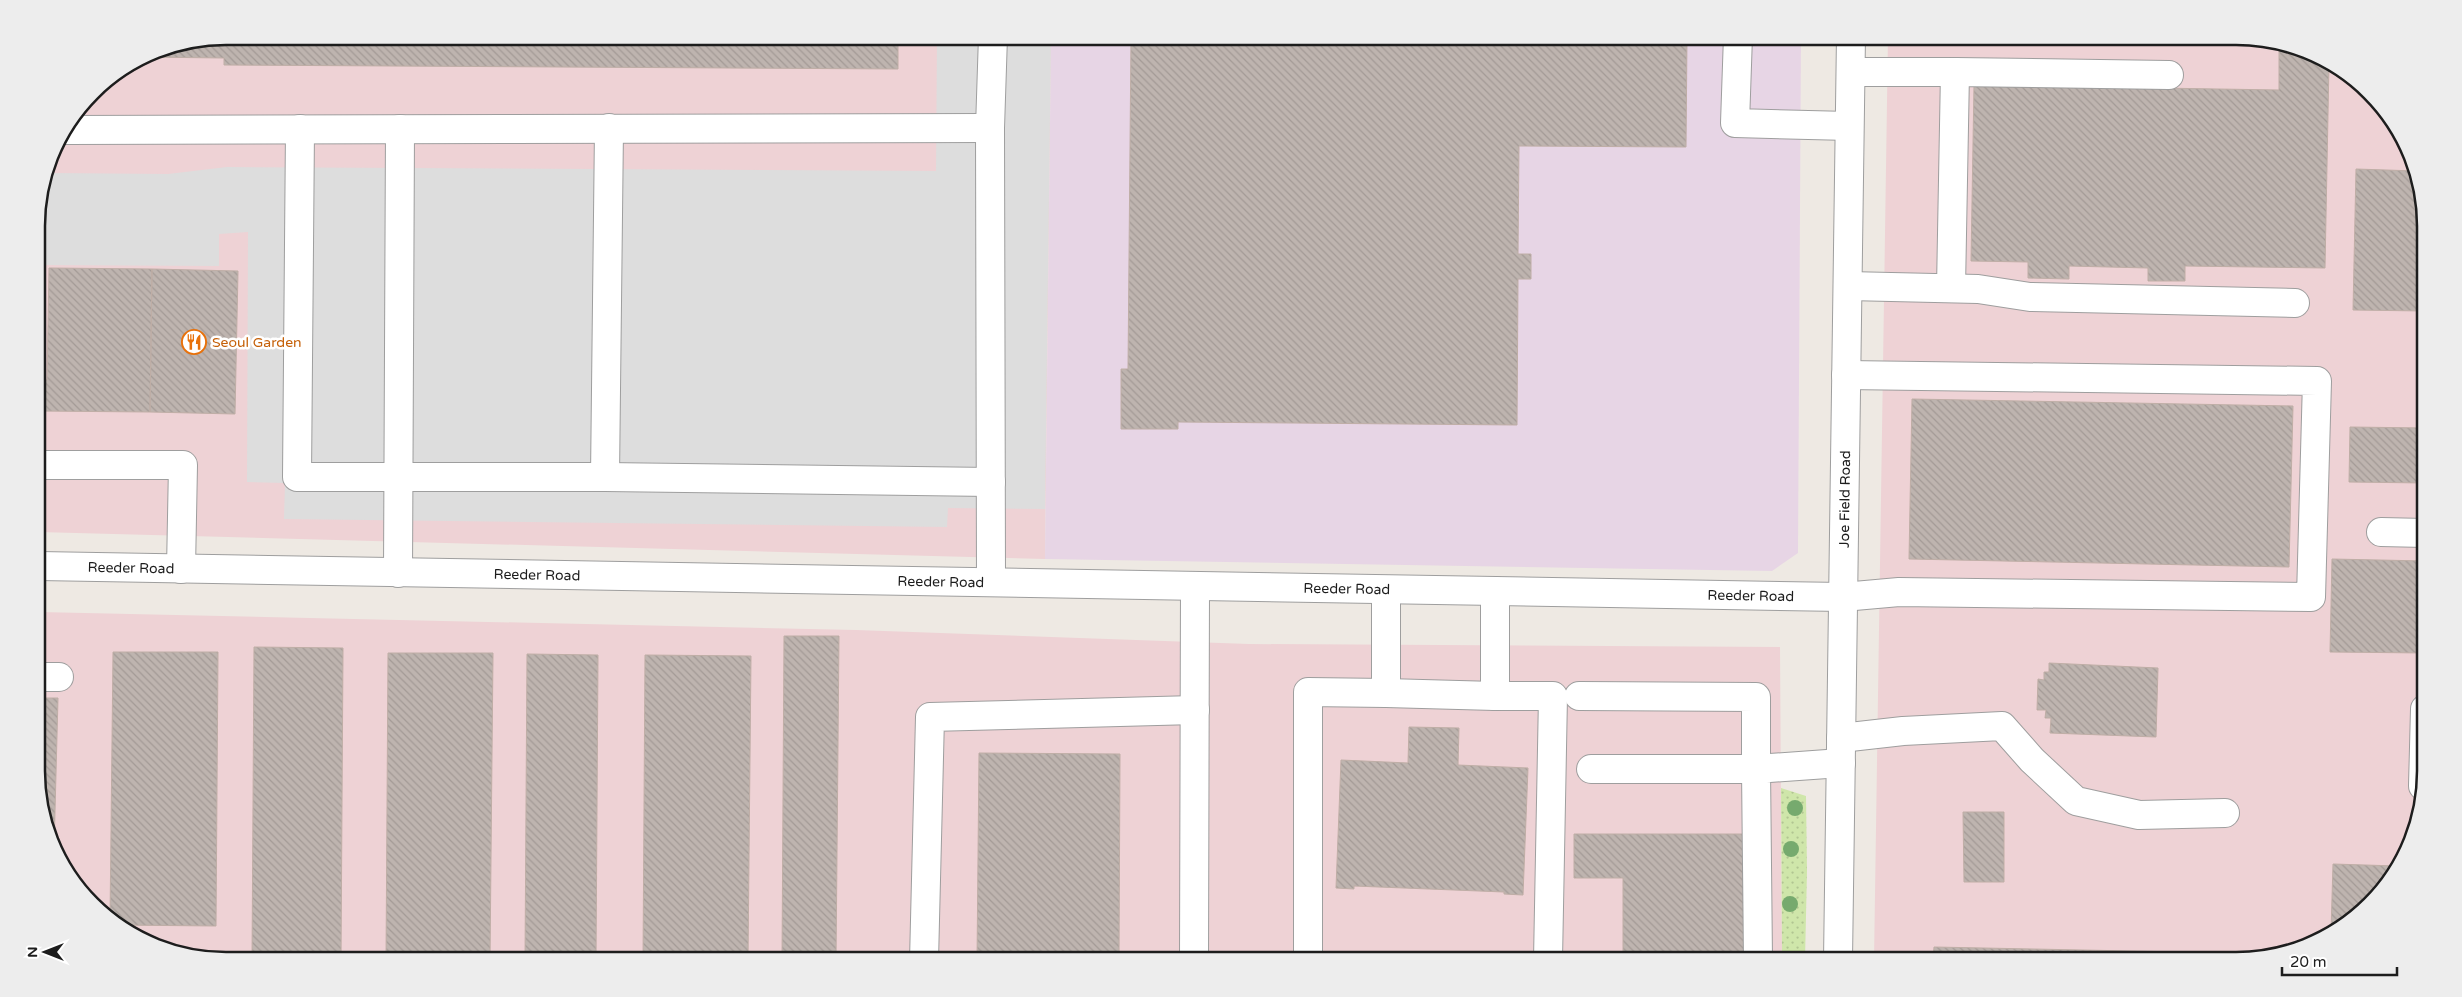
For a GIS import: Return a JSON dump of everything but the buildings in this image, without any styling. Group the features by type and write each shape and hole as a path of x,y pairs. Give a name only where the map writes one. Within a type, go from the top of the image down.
{"street":[{"path":"991,581 990,128 992,45"},
{"path":"1738,45 1735,123 1849,126"},
{"name":"Joe Field Road","path":"1838,952 1851,45"},
{"path":"1851,72 2169,75"},
{"path":"1951,288 1955,72"},
{"path":"605,477 609,128"},
{"path":"73,130 990,128"},
{"path":"300,129 297,477 605,477 991,482"},
{"path":"398,572 400,129"},
{"path":"1848,286 1978,289 2030,297 2295,303"},
{"name":"Reeder Road","path":"45,566 1843,597 1899,592 2311,597 2317,381 1846,375"},
{"path":"45,464 183,465 181,569"},
{"path":"2381,532 2417,533"},
{"path":"1194,586 1194,952"},
{"path":"1386,590 1386,694"},
{"path":"1495,591 1495,696"},
{"path":"1308,952 1308,692 1553,696 1548,952"},
{"path":"1579,696 1756,697 1758,952"},
{"path":"924,952 930,717 1194,710"},
{"path":"1591,769 1756,769 1841,751 1903,731 2002,726 2032,760 2076,801 2139,816 2225,813"}],"shaded area":[{"path":"215,45 1051,45 1045,559 45,532 45,215 48,191 59,157 69,136 82,116 116,82 136,69 157,59 191,48"},
{"path":"937,45 1051,45 1045,509 948,508 947,527 284,519 285,483 247,482 248,232 219,234 219,266 45,265 45,215 48,191 53,173 168,174 227,167 936,171"},
{"path":"1051,45 1801,45 1798,553 1772,571 1045,559"},
{"path":"1888,45 2247,45 2283,51 2326,69 2346,82 2364,98 2380,116 2393,136 2411,179 2417,215 2417,782 2411,818 2393,861 2380,881 2346,915 2326,928 2305,938 2271,949 2247,952 1874,952"},
{"path":"45,612 856,630 1249,644 1780,647 1782,952 215,952 191,949 157,938 136,928 116,915 98,899 82,881 69,861 59,840 48,806 45,782"}],"green space":[{"path":"1781,788 1806,796 1807,871 1805,952 1782,952"}],"place":[{"name":"Seoul Garden","path":"194,342"}]}
